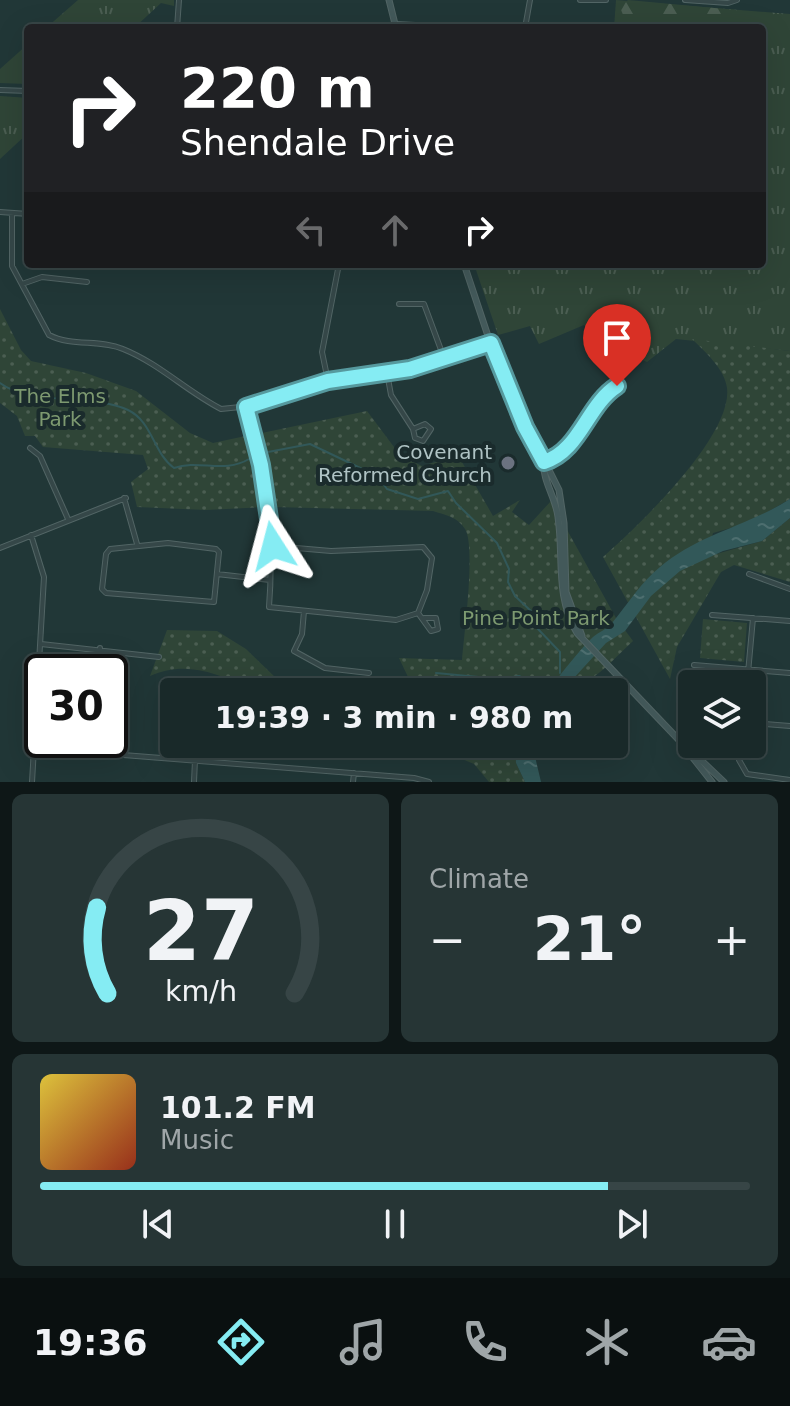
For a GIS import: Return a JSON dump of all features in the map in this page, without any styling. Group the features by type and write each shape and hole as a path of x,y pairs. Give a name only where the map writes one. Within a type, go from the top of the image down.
{"main road":[{"path":"389,0 395,24"},
{"path":"465,268 525,427 550,468 559,490 564,523 566,592 582,636 678,739"},
{"path":"693,758 712,782"},
{"path":"698,758 724,782"}],"street":[{"path":"177,24 179,0"},
{"path":"526,24 530,0"},
{"path":"580,0 606,0"},
{"path":"685,0 728,3 737,0"},
{"path":"0,90 24,91"},
{"path":"0,212 24,214"},
{"path":"12,213 10,258 49,335 58,340 108,343 122,348 154,362 221,409 246,407 328,381 387,373 491,343"},
{"path":"328,381 322,352 338,268"},
{"path":"22,284 42,277 87,282"},
{"path":"399,304 424,304 444,358"},
{"path":"387,373 395,403 413,429 415,438 423,441 431,429 425,424 413,429"},
{"path":"544,462 569,446 607,392 617,386"},
{"path":"246,407 261,465 273,546 269,607 396,620 418,613"},
{"path":"30,448 40,456 68,519"},
{"path":"0,548 125,498 137,544"},
{"path":"31,535 44,577 40,654"},
{"path":"137,544 210,546 219,552 217,574 214,602 106,593 102,589 106,554 110,549 137,544"},
{"path":"273,546 331,551 423,547 432,558 427,590 418,613"},
{"path":"217,574 271,580"},
{"path":"749,574 790,589"},
{"path":"304,611 302,634 294,651 325,668 369,673"},
{"path":"418,613 424,618"},
{"path":"712,615 790,621"},
{"path":"694,665 749,670 753,618"},
{"path":"41,644 100,648 159,657"},
{"path":"100,648 100,654"},
{"path":"766,671 790,673"},
{"path":"766,724 790,726"},
{"path":"128,755 429,782"},
{"path":"32,782 34,758"},
{"path":"739,758 747,774 790,780"},
{"path":"194,782 195,760"},
{"path":"353,782 354,773"}],"green space":[{"path":"78,0 174,0 174,6 161,3 138,24 51,24"},
{"path":"616,0 790,14 790,351 676,339 647,362 601,340 584,325 539,344 530,326 498,335 475,268 766,268 766,24 614,24"},
{"path":"628,0 736,10 738,24 626,24 620,7"},
{"path":"24,48 24,84 0,83 0,69"},
{"path":"0,96 24,98 24,137 0,159"},
{"name":"The Elms Park","path":"0,309 21,350 31,361 86,373 136,391 190,433 213,443 250,435 265,507 206,510 137,507 131,482 148,469 143,455 43,447 35,436 25,436 17,416 0,403"},
{"path":"692,339 790,351 790,499 748,523 713,533 706,557 762,541 790,518 790,582 734,565 721,572 677,647 670,679 603,557 638,525 680,479 715,430 725,408 727,388 722,374"},
{"name":"Pine Point Park","path":"367,411 400,455 422,466 458,455 493,516 520,500 512,512 529,525 551,501 616,618 633,641 592,678 408,678 399,658 462,660 469,571 465,529 455,519 433,511 273,507 257,434"},
{"path":"703,619 747,623 744,662 700,658"},
{"path":"167,630 217,631 246,649 276,678 226,678 188,669 163,671 150,676"},
{"path":"460,758 516,758 525,782 489,782 474,764"}],"water":[{"path":"790,499 790,518 762,541 723,551 680,571 651,596 625,631 606,643 574,678 557,678 593,637 612,623 660,567 691,546"},
{"path":"516,758 535,758 541,782 525,782"}],"waterway":[{"path":"0,383 28,395 97,402 128,410 143,422 161,454 174,468 230,465 249,459"},
{"path":"268,452 310,444 377,476 387,489 418,499 448,491 456,503 497,543 509,569 508,582 515,596 532,612 537,628 560,652 560,673"},
{"path":"436,673 489,678"},
{"path":"506,678 523,678"}],"place":[{"name":"Covenant Reformed Church","path":"508,463"}],"route":[{"path":"273,546 261,465 246,407 328,381 410,369 491,343 500,372 544,462 552,460 569,446 607,392 617,386"}]}
